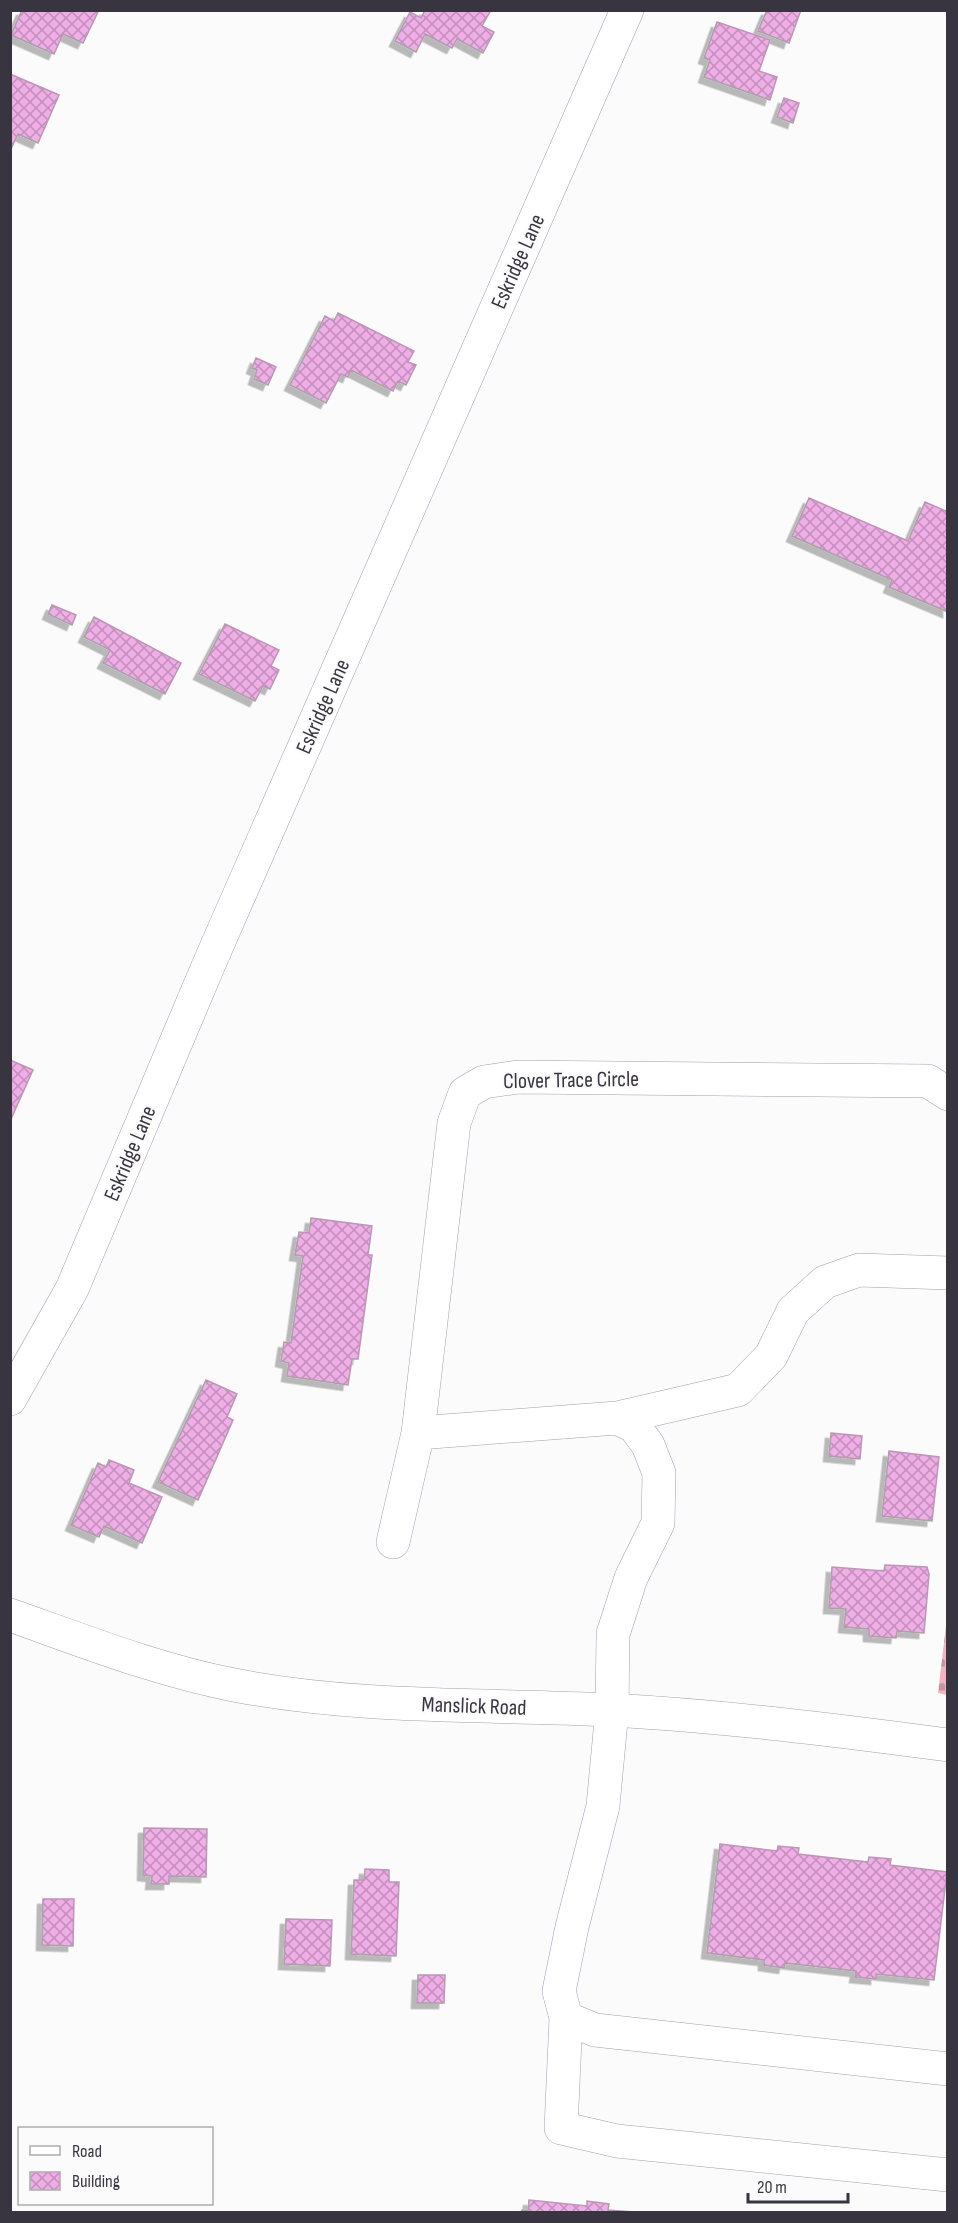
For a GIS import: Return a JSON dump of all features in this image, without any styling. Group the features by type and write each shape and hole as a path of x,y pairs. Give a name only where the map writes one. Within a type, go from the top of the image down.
{"street":[{"name":"Eskridge Lane","path":"10,1399 72,1289 209,964 627,10"},
{"name":"Clover Trace Circle","path":"393,1542 418,1433 454,1124 465,1093 484,1082 518,1077 928,1081 948,1094"},
{"path":"418,1433 617,1418 738,1390 771,1356 793,1311 825,1282 859,1270 948,1274"},
{"path":"617,1418 634,1426 648,1445 659,1473 658,1523 632,1578 612,1634 612,1710 603,1806 572,1927 559,1991 566,2018 561,2128 617,2141 948,2175"},
{"name":"Manslick Road","path":"10,1615 140,1660 234,1685 337,1698 612,1710 779,1722 948,1744"},
{"path":"566,2018 595,2030 948,2069"}],"green space":[{"path":"947,1617 947,1695 938,1693"}],"building":[{"path":"22,10 95,10 98,12 83,43 63,34 54,54 11,35"},
{"path":"425,10 491,10 482,26 494,32 483,53 457,39 452,48 425,34 416,52 395,41 410,12 421,18"},
{"path":"767,10 801,10 789,43 758,31"},
{"path":"717,22 770,40 759,71 777,77 770,100 704,77 710,60 704,58"},
{"path":"10,74 59,95 38,143 18,134 10,151"},
{"path":"784,98 799,103 793,123 777,117"},
{"path":"338,313 414,351 408,362 416,365 406,385 398,381 393,391 351,370 348,377 341,374 326,403 290,385 325,316 334,321"},
{"path":"256,358 276,367 268,385 254,379 257,370 252,368"},
{"path":"809,498 908,541 925,502 948,512 948,612 889,587 892,580 792,536"},
{"path":"52,605 76,615 72,625 48,614"},
{"path":"94,617 181,663 165,694 103,663 110,650 84,637"},
{"path":"225,624 279,650 271,666 279,670 270,689 263,686 255,701 199,674"},
{"path":"10,1060 33,1070 11,1119 10,1119"},
{"path":"311,1218 372,1226 368,1255 372,1255 358,1359 352,1359 348,1385 287,1376 289,1363 281,1361 284,1342 291,1343 303,1256 295,1255 299,1232 309,1233"},
{"path":"206,1380 237,1394 227,1417 233,1420 198,1500 158,1482"},
{"path":"831,1433 862,1436 860,1459 829,1456"},
{"path":"889,1451 939,1457 932,1521 882,1516"},
{"path":"109,1460 134,1470 129,1483 162,1497 142,1543 104,1526 99,1537 71,1525 98,1463 106,1467"},
{"path":"885,1565 927,1567 929,1574 924,1633 897,1631 896,1638 869,1636 869,1629 844,1627 846,1609 829,1608 832,1567 884,1571"},
{"path":"144,1828 207,1829 206,1877 169,1876 169,1884 151,1884 152,1876 143,1875"},
{"path":"720,1844 777,1851 778,1846 799,1848 798,1854 868,1862 869,1857 891,1859 890,1865 947,1872 934,1980 876,1974 876,1979 855,1977 856,1971 785,1963 784,1968 764,1965 764,1960 707,1953"},
{"path":"365,1869 389,1870 389,1882 399,1882 396,1956 351,1954 354,1880 364,1880"},
{"path":"43,1899 74,1899 73,1946 42,1945"},
{"path":"286,1919 332,1920 330,1966 284,1964"},
{"path":"418,1975 445,1975 444,2003 417,2003"},
{"path":"529,2200 587,2206 587,2201 609,2204 608,2210 634,2212 521,2212 522,2210 528,2211"}]}
